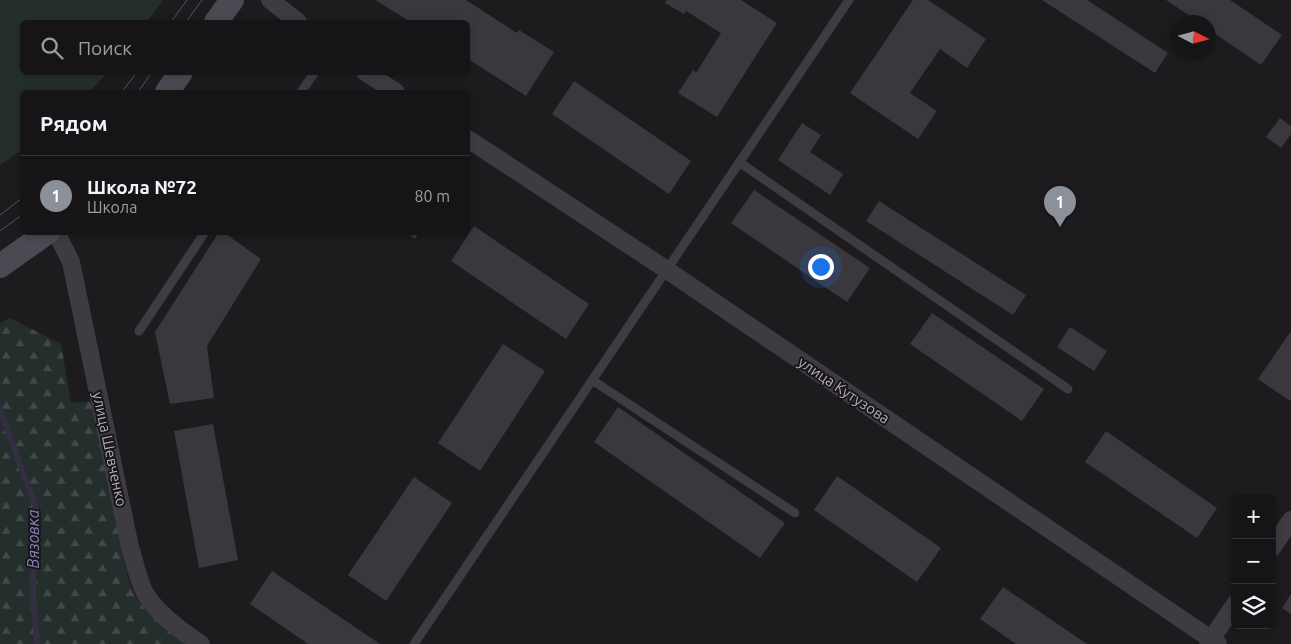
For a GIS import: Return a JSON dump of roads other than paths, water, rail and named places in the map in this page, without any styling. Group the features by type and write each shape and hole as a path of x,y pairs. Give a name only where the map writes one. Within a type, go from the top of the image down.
{"main road":[{"path":"217,20 232,0"},
{"path":"168,90 179,75"},
{"path":"0,266 44,235"}],"street":[{"path":"270,0 295,20"},
{"path":"370,75 393,90"},
{"name":"улица Кутузова","path":"470,140 667,270 1212,643"},
{"name":"улица Шевченко","path":"58,235 71,262 130,547 138,572 146,594 162,614 201,644"},
{"path":"1276,542 1291,520"},
{"path":"1212,643 1231,611"}],"lane":[{"path":"414,644 849,0"},
{"path":"302,90 313,75"},
{"path":"739,162 1068,389"},
{"path":"139,331 202,235"},
{"path":"592,380 795,513"}],"waterway":[{"name":"Вязовка","path":"0,410 35,505 33,596 37,644"}],"tram line":[{"path":"172,20 187,0"},
{"path":"187,20 202,0"},
{"path":"124,90 135,75"},
{"path":"139,90 150,75"},
{"path":"0,215 20,200"},
{"path":"0,231 20,216"}],"place":[{"name":"Школа №72","path":"1060,227"}]}
